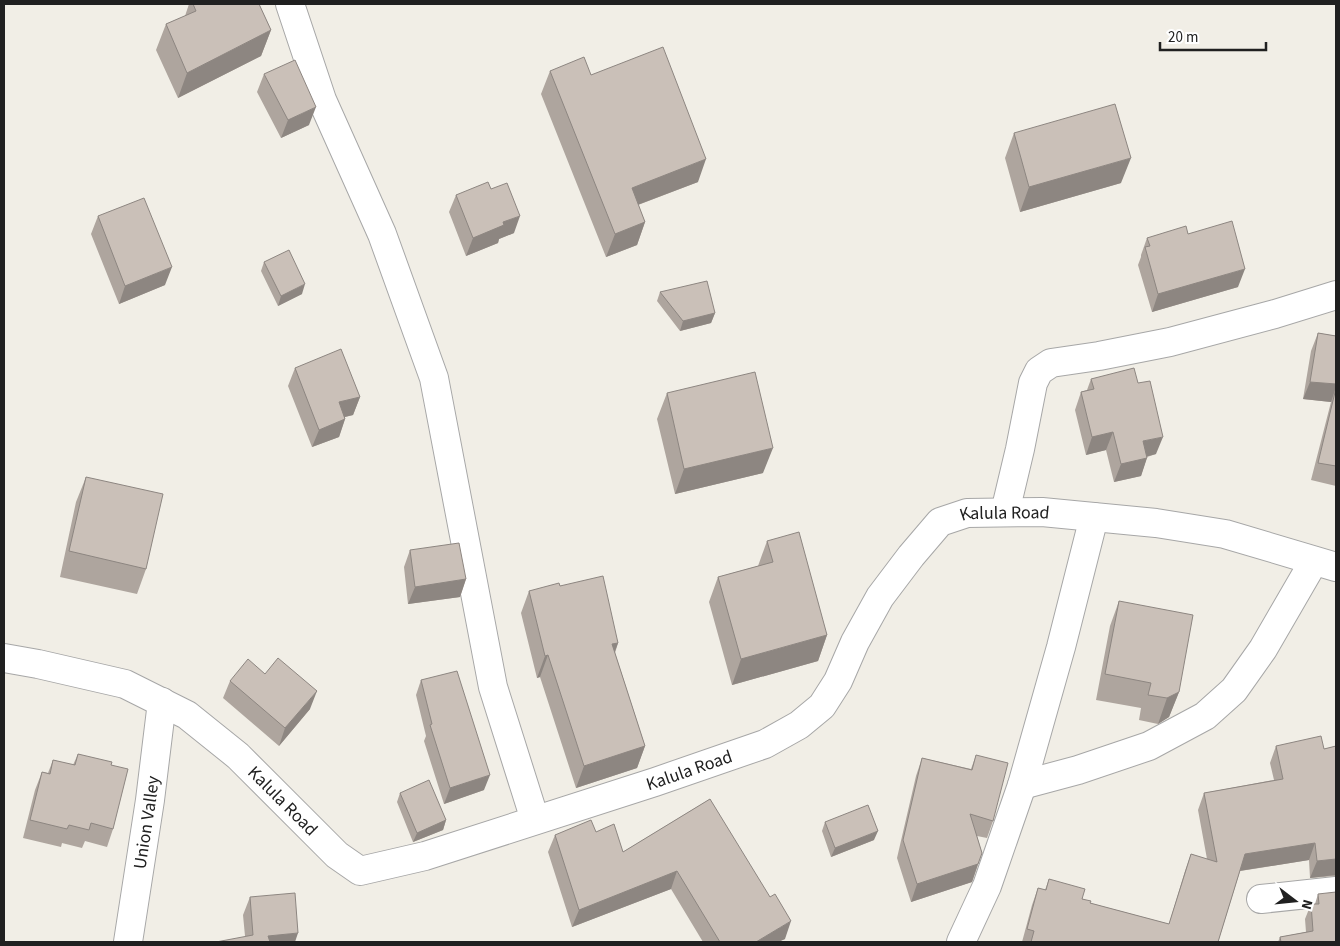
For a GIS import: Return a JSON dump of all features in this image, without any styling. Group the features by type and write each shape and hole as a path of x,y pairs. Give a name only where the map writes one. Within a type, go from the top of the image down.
{"street":[{"path":"290,4 322,100 382,234 434,378 493,687 535,820"},
{"path":"1004,512 1020,449 1033,383 1039,371 1051,363 1100,356 1170,342 1275,314 1336,294"},
{"name":"Kalula Road","path":"4,658 125,684 187,715 238,756 337,855 360,871 425,856 655,782 765,744 799,725 822,706 838,681 855,642 880,597 911,556 940,522 967,512 1042,512 1156,523 1225,534 1325,564"},
{"path":"960,942 987,886 1022,785 1061,647 1094,517"},
{"path":"1022,785 1078,770 1149,746 1206,716 1234,690 1325,564"},
{"name":"Union Valley","path":"128,942 149,809 162,702"},
{"path":"1261,898 1336,891"}],"building":[{"path":"193,4 259,4 271,30 187,73 166,24 196,11"},
{"path":"663,47 706,159 632,188 645,222 615,234 550,71 584,57 591,75"},
{"path":"295,60 316,107 288,120 264,74"},
{"path":"1115,104 1131,158 1029,187 1014,133"},
{"path":"488,182 491,189 507,183 520,216 503,222 504,225 473,238 456,195"},
{"path":"144,198 172,267 125,286 98,216"},
{"path":"1232,221 1245,269 1158,294 1145,247 1150,246 1147,238 1186,226 1188,234"},
{"path":"289,250 305,284 281,296 264,262"},
{"path":"707,281 715,313 683,321 660,292"},
{"path":"1318,333 1336,336 1336,384 1310,382"},
{"path":"341,349 360,397 339,402 345,419 319,430 295,368"},
{"path":"1134,368 1138,383 1150,381 1163,437 1143,441 1147,458 1121,464 1113,432 1092,437 1081,392 1094,389 1091,379"},
{"path":"755,372 773,448 684,469 667,393"},
{"path":"1336,388 1336,466 1318,463"},
{"path":"86,477 163,494 146,569 69,551"},
{"path":"799,532 827,635 741,659 718,577 773,562 767,541"},
{"path":"459,543 466,579 415,587 410,550"},
{"path":"603,576 618,643 612,644 645,746 584,766 548,655 545,656 529,591 559,583 560,586"},
{"path":"1119,601 1193,615 1179,692 1167,698 1148,695 1151,683 1105,674"},
{"path":"278,658 317,691 285,728 230,681 248,659 265,674"},
{"path":"457,671 490,775 450,788 430,725 432,724 421,680"},
{"path":"1321,736 1324,749 1336,746 1336,859 1317,861 1315,843 1245,854 1218,942 1031,942 1034,931 1027,929 1038,888 1046,890 1049,879 1085,889 1082,899 1091,901 1090,903 1169,924 1191,854 1217,862 1204,793 1283,779 1276,746"},
{"path":"78,754 112,762 111,765 128,769 113,829 91,823 89,830 69,825 67,829 30,820 42,772 50,774 53,760 75,765"},
{"path":"976,755 1008,763 993,821 970,814 982,853 978,864 917,884 903,840 922,758 972,770"},
{"path":"429,780 446,820 417,833 400,793"},
{"path":"710,799 770,897 775,894 791,921 756,942 720,942 677,871 579,910 555,835 591,820 596,832 614,824 623,852"},
{"path":"868,805 878,831 835,848 825,822"},
{"path":"1336,892 1336,942 1281,942 1280,937 1313,931 1311,904 1319,904 1318,894"},
{"path":"295,893 298,933 268,936 270,942 216,942 253,935 250,897"}]}
